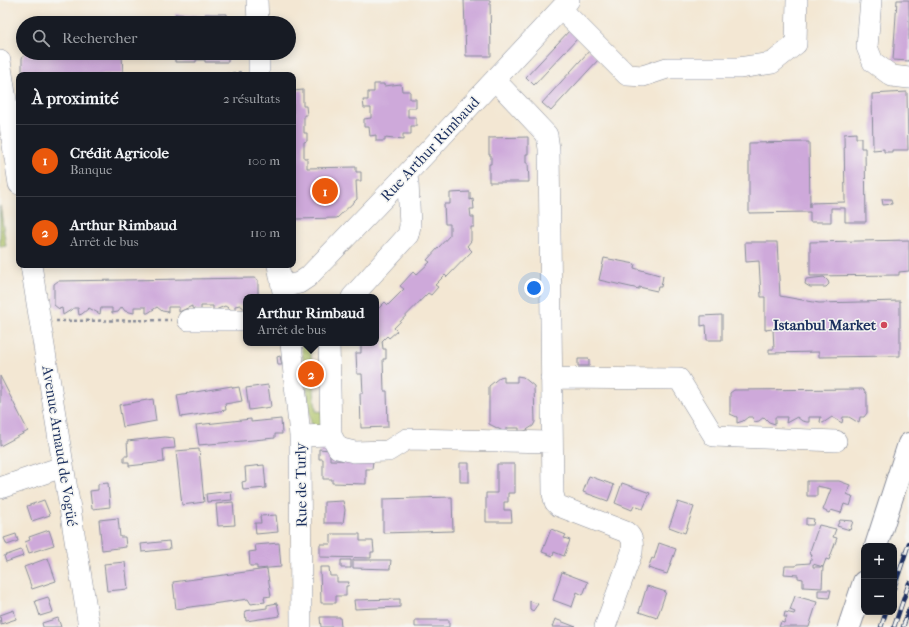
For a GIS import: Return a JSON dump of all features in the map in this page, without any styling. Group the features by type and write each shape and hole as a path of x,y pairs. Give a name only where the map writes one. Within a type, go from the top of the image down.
{"main road":[{"path":"877,543 909,444"},
{"path":"849,627 861,591"}],"street":[{"path":"257,0 258,16"},
{"path":"565,5 627,75 643,76 667,68 739,68 772,63 796,44 798,0"},
{"path":"871,0 867,47 873,62 892,76 909,78"},
{"name":"Rue Arthur Rimbaud","path":"283,292 308,277 565,5"},
{"path":"254,72 257,60"},
{"path":"0,61 16,165"},
{"path":"495,80 547,135 551,442 553,494 555,502 559,506 626,532 631,536 632,552 606,627"},
{"path":"355,294 408,235 410,226 408,182 403,178"},
{"name":"Avenue Arnaud de Vogüé","path":"31,268 62,467 89,627"},
{"path":"279,268 283,292"},
{"path":"188,320 243,320"},
{"name":"Rue de Turly","path":"291,346 300,436 302,627"},
{"path":"329,346 331,435 338,448 354,452 388,451 407,439 551,442"},
{"path":"551,378 679,380 714,436 836,441"},
{"path":"300,436 331,435"},
{"path":"0,488 62,467"}],"path":[{"path":"40,321 188,320"}],"green space":[{"path":"0,206 6,246 0,247"},
{"path":"301,346 310,346 316,411 326,412 323,425 315,427 311,423"}],"building":[{"path":"464,0 490,0 491,56 466,56"},
{"path":"897,0 909,0 909,61 893,60"},
{"path":"175,14 205,16 175,16"},
{"path":"205,14 227,14 227,16 205,16"},
{"path":"570,30 578,38 534,85 526,77"},
{"path":"590,50 599,59 551,111 542,103"},
{"path":"22,60 122,60 123,72 22,72"},
{"path":"175,60 196,60 196,62 175,62"},
{"path":"205,60 228,60 228,62 205,62"},
{"path":"374,84 384,84 384,86 401,84 402,91 410,91 410,99 416,99 416,108 408,108 408,117 416,117 416,126 411,126 411,134 403,134 403,140 385,138 385,141 376,141 376,135 370,136 369,127 364,127 364,119 371,118 371,108 364,108 363,100 368,100 368,92 374,92"},
{"path":"303,90 303,106 306,106 307,115 304,115 304,133 307,133 307,141 304,142 304,158 307,158 307,168 356,167 356,172 361,172 361,181 356,181 357,199 337,218 297,219 296,217 296,91"},
{"path":"907,92 908,150 892,150 892,152 884,152 884,149 873,150 872,94"},
{"path":"856,133 856,138 861,138 861,148 865,148 866,222 845,222 845,208 831,208 831,222 810,222 810,212 749,213 749,143 809,142 810,207 810,203 845,202 844,134"},
{"path":"528,137 528,154 526,154 526,163 528,163 529,182 489,182 489,164 491,164 491,155 489,155 489,138"},
{"path":"470,192 470,200 473,199 474,209 470,209 471,217 474,217 474,227 471,227 471,241 467,246 472,251 447,277 445,275 435,285 438,287 431,295 428,293 394,328 397,331 389,338 387,336 382,341 383,349 386,349 386,359 383,359 384,391 387,391 388,427 361,428 360,393 363,393 362,374 357,374 356,353 361,353 361,346 379,346 379,308 385,302 388,305 404,289 400,286 413,272 416,275 430,262 427,260 450,235 450,224 445,224 444,204 450,204 450,193"},
{"path":"882,199 891,199 892,204 883,205"},
{"path":"909,240 909,271 899,272 899,275 810,276 810,242"},
{"path":"745,242 777,242 780,296 819,303 900,301 900,356 819,357 819,352 769,353 769,349 774,349 773,329 765,330 765,297 761,297 759,261 746,262"},
{"path":"604,258 635,264 634,268 663,276 661,287 658,287 657,291 639,287 639,289 599,280"},
{"path":"824,277 829,284 826,287 810,287 805,284 806,279"},
{"path":"254,278 258,280 258,294 243,294 243,308 240,305 235,306 235,312 225,306 213,311 213,306 201,306 201,312 192,308 192,306 179,312 179,307 168,307 168,312 162,311 157,307 148,313 146,313 146,307 134,307 134,313 125,311 122,307 118,312 112,313 112,308 101,308 100,314 89,308 79,315 78,308 74,308 63,315 62,308 59,309 54,305 54,284 58,281"},
{"path":"722,315 722,340 707,340 706,325 701,326 701,316"},
{"path":"280,356 282,365 278,365 277,357"},
{"path":"578,359 589,359 589,366 578,366"},
{"path":"0,376 28,431 0,446"},
{"path":"504,376 504,382 517,382 517,376 523,377 534,386 535,422 533,426 525,431 519,432 519,428 507,428 507,433 489,424 489,386 500,377"},
{"path":"268,385 271,407 249,410 246,388"},
{"path":"232,386 233,388 239,387 242,401 225,404 226,410 181,417 177,395"},
{"path":"863,389 867,394 867,413 864,417 860,417 859,423 849,417 843,417 842,423 832,417 823,423 820,422 821,417 809,417 809,422 807,422 802,421 797,417 786,423 787,417 775,417 775,424 769,422 764,417 759,421 754,422 753,417 748,417 737,423 737,417 730,414 730,393 734,390"},
{"path":"153,399 156,421 123,427 119,405"},
{"path":"251,419 251,422 281,419 282,434 275,434 275,438 199,445 196,425"},
{"path":"165,437 174,438 175,448 163,449 164,462 129,466 129,462 124,462 124,456 128,456 127,441"},
{"path":"199,449 204,502 182,505 176,451"},
{"path":"319,449 330,450 330,460 373,461 372,469 366,469 366,484 332,483 332,479 323,479 323,459 319,459"},
{"path":"460,463 469,463 469,482 460,482"},
{"path":"497,464 515,464 515,493 508,493 508,502 504,502 504,510 511,510 512,522 486,522 486,493 497,493"},
{"path":"264,465 266,488 243,490 242,482 246,481 245,467"},
{"path":"589,476 614,485 608,501 583,492"},
{"path":"807,481 839,481 850,485 847,494 853,497 850,506 844,504 841,513 831,510 829,513 823,510 831,489 817,486 817,496 807,496"},
{"path":"108,483 110,507 92,509 90,491 98,490 98,484"},
{"path":"622,483 650,493 643,509 634,506 632,510 615,503"},
{"path":"231,491 232,500 207,502 206,494"},
{"path":"452,497 453,531 383,533 383,499"},
{"path":"44,500 50,515 32,521 27,506"},
{"path":"343,501 345,510 343,523 324,523 324,502"},
{"path":"233,502 235,525 218,526 216,504"},
{"path":"678,502 694,507 685,533 669,527"},
{"path":"276,515 278,532 256,534 255,523 261,523 260,516"},
{"path":"118,518 120,537 125,537 126,547 102,550 99,520"},
{"path":"806,518 814,519 813,525 806,525"},
{"path":"840,520 853,521 850,530 837,526"},
{"path":"819,525 836,529 833,537 837,538 829,560 826,559 823,567 822,588 803,587 803,579 798,578 798,575 784,574 785,566 796,566 797,564 810,563 812,555 809,554","holes":["813,564 823,567 813,567"]},
{"path":"551,529 566,535 564,538 570,540 564,556 554,552 553,556 542,552"},
{"path":"49,530 54,545 29,553 25,542 30,540 29,537"},
{"path":"16,534 18,541 7,545 4,538"},
{"path":"331,534 360,534 360,541 373,541 374,552 371,552 371,558 320,557 320,544 331,544"},
{"path":"169,541 170,549 142,552 141,544"},
{"path":"279,543 281,567 257,569 257,566 250,566 249,552 256,551 255,545"},
{"path":"659,543 676,549 667,574 648,568 652,558 654,559"},
{"path":"21,550 23,556 6,562 4,556"},
{"path":"48,558 56,581 32,589 24,567"},
{"path":"341,560 351,560 351,568 341,568"},
{"path":"353,560 391,560 390,569 353,568"},
{"path":"125,562 128,589 107,591 104,564"},
{"path":"320,567 329,567 330,576 337,576 337,582 349,582 348,586 346,586 346,596 336,596 336,603 321,603"},
{"path":"267,569 271,596 264,597 265,602 251,604 248,599 176,609 173,582"},
{"path":"562,572 588,582 583,595 577,592 572,607 553,600"},
{"path":"647,586 666,592 657,618 639,612"},
{"path":"818,590 831,590 829,598 818,597"},
{"path":"795,596 817,602 809,627 779,627 781,622 784,623 787,617 784,617 785,612 794,614 795,612 790,610"},
{"path":"48,597 53,612 40,616 35,601"},
{"path":"400,599 400,607 355,609 354,600"},
{"path":"530,601 538,604 533,611 530,609"},
{"path":"277,603 280,616 246,621 245,611 267,608 267,605"},
{"path":"14,610 16,619 1,624 0,615"},
{"path":"320,617 340,617 341,627 321,627"},
{"path":"58,618 61,627 43,627 42,623"},
{"path":"555,619 576,627 552,627"},
{"path":"415,620 449,620 449,627 415,627"}],"railway":[{"path":"897,579 909,543"},
{"path":"894,627 909,583"},
{"path":"903,627 909,609"},
{"path":"881,627 885,615"}],"place":[{"name":"Crédit Agricole","path":"325,191"},
{"name":"Istanbul Market","path":"884,325"},
{"name":"Arthur Rimbaud","path":"311,374"}]}
